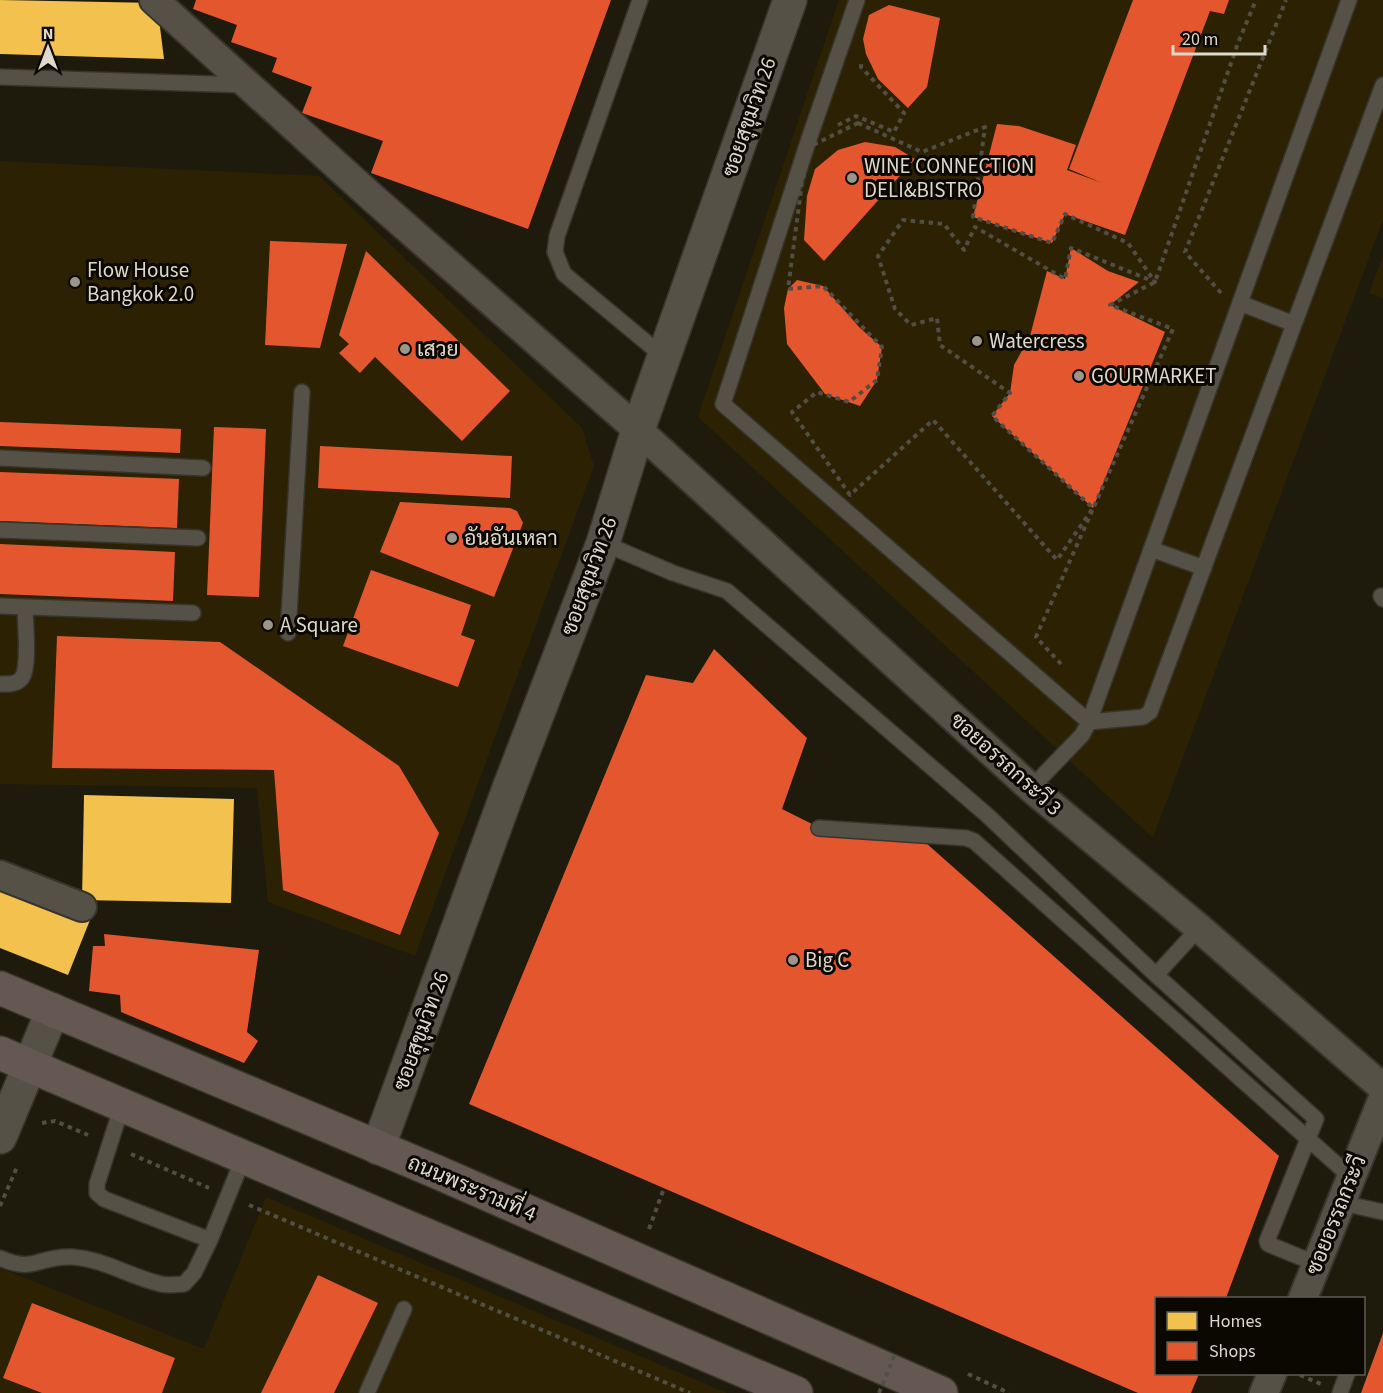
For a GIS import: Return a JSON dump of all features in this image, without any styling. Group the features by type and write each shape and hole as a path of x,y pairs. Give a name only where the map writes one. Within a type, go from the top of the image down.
{"main road":[{"name":"ถนนพระรามที่ 4","path":"2,993 53,1010 378,1148 941,1393"},
{"path":"0,1053 243,1159 796,1393"}],"street":[{"name":"ซอยอรรถกระวี 3","path":"154,0 248,86 638,430 1031,788 1199,928 1383,1088"},
{"name":"ซอยสุขุมวิท 26","path":"378,1148 508,791 603,543 638,430 790,0"},
{"path":"0,874 81,907"},
{"path":"0,1137 53,1010"},
{"name":"ซอยอรรถกระวี","path":"1303,1297 1383,1098"},
{"path":"1264,1393 1272,1375"}],"lane":[{"path":"639,0 557,236 555,252 564,274 664,357"},
{"path":"858,0 723,404 1089,722 1143,717 1150,712 1383,85"},
{"path":"1031,788 1082,735 1089,722 1151,549 1233,301 1348,0"},
{"path":"0,77 248,86"},
{"path":"1233,301 1294,324"},
{"path":"288,633 302,392"},
{"path":"0,458 203,468"},
{"path":"0,530 198,538"},
{"path":"603,543 673,573 727,591 987,815 1156,975 1315,1118 1316,1122 1307,1138 1267,1241 1268,1244 1317,1264"},
{"path":"1151,549 1204,568"},
{"path":"0,606 193,613"},
{"path":"0,684 14,684 22,678 26,664 25,607"},
{"path":"819,828 966,838 974,841 1307,1138 1347,1190 1383,1212"},
{"path":"1156,975 1199,928"},
{"path":"122,1106 97,1184 97,1193 104,1199 210,1240"},
{"path":"0,1258 28,1267 52,1258 73,1257 106,1263 162,1285 184,1284 194,1273 210,1240 226,1195 243,1159"},
{"path":"367,1393 404,1309"},
{"path":"1340,1393 1347,1375"}],"path":[{"path":"1068,672 1036,637 1173,329 1110,305 1155,282 1238,43 1256,0"},
{"path":"1233,301 1185,252 1286,0"},
{"path":"858,123 922,152 985,127 973,217 1052,243 1065,214 1128,243 1155,282 1071,248 1065,279 975,227 964,250 944,224 903,220 878,256 896,309 911,325 937,318 940,345 1010,393 992,416 1093,508 1057,560 933,420 850,495 792,412 817,392 849,402 877,380 882,347 823,286 788,289 802,182 811,146 858,123"},
{"path":"67,1126 690,1393"},
{"path":"645,1239 664,1188"},
{"path":"879,1393 896,1352"}],"shaded area":[{"path":"839,0 1383,0 1383,220 1153,838 698,417"},
{"name":"A Square","path":"0,161 319,176 582,428 594,466 415,956 268,902 257,788 0,784"},
{"path":"1383,256 1383,298 1369,293"},
{"path":"266,1197 727,1393 0,1393 0,1268 204,1349"}],"building: Homes":[{"path":"0,0 157,3 164,59 0,54"},
{"path":"84,795 234,799 231,903 82,900"},
{"path":"0,884 90,920 68,975 0,948"}],"building: Shops":[{"path":"196,0 611,0 528,229 371,173 383,141 302,113 312,87 272,72 277,58 231,42 237,25 193,9"},
{"path":"1133,0 1229,0 1224,14 1210,11 1125,235 1065,214 1052,243 973,217 997,124 1019,126 1076,145 1067,170 1102,183 1069,169"},
{"path":"889,5 940,18 927,87 908,108 878,79 866,54 863,39 869,15"},
{"path":"865,142 895,147 915,159 824,261 804,240 807,196 815,169 838,150"},
{"path":"270,241 347,244 320,348 265,345"},
{"name":"GOURMARKET","path":"1071,248 1108,271 1139,282 1110,305 1165,332 1093,508 992,416 1010,393 1014,365 1030,336 1047,271 1065,279"},
{"name":"เสวย","path":"366,251 510,391 462,441 375,357 360,373 339,353 349,344 339,335"},
{"path":"797,280 823,286 860,328 882,347 877,380 860,406 825,394 787,344 784,308 788,289"},
{"path":"0,422 181,429 180,453 0,446"},
{"path":"214,427 266,429 259,597 207,595"},
{"path":"320,446 512,456 510,498 318,488"},
{"path":"0,472 179,479 177,528 0,521"},
{"name":"อันอันเหลา","path":"400,502 510,508 517,511 523,523 494,597 380,552"},
{"path":"0,544 175,552 173,601 0,594"},
{"path":"371,570 471,605 461,635 475,640 458,687 343,646"},
{"path":"57,636 220,642 399,766 439,833 400,935 283,890 274,770 52,768"},
{"name":"Big C","path":"714,649 807,738 782,809 832,834 926,843 1279,1156 1226,1297 1155,1297 1155,1375 1199,1375 1191,1393 1138,1393 469,1104 646,675 693,683"},
{"path":"104,934 259,950 247,1032 258,1041 244,1063 121,1012 120,995 89,991 93,946 105,946"},
{"path":"318,1275 378,1303 334,1393 261,1393"},
{"path":"32,1303 175,1358 162,1393 42,1393 3,1378"},
{"path":"1383,1333 1383,1393 1361,1393"}],"place":[{"name":"WINE CONNECTION DELI&BISTRO","path":"852,178"},
{"name":"Flow House Bangkok 2.0","path":"75,282"},
{"name":"Watercress","path":"977,341"},
{"name":"เสวย","path":"405,349"},
{"name":"GOURMARKET","path":"1079,376"},
{"name":"อันอันเหลา","path":"452,538"},
{"name":"A Square","path":"268,625"},
{"name":"Big C","path":"793,960"}]}
